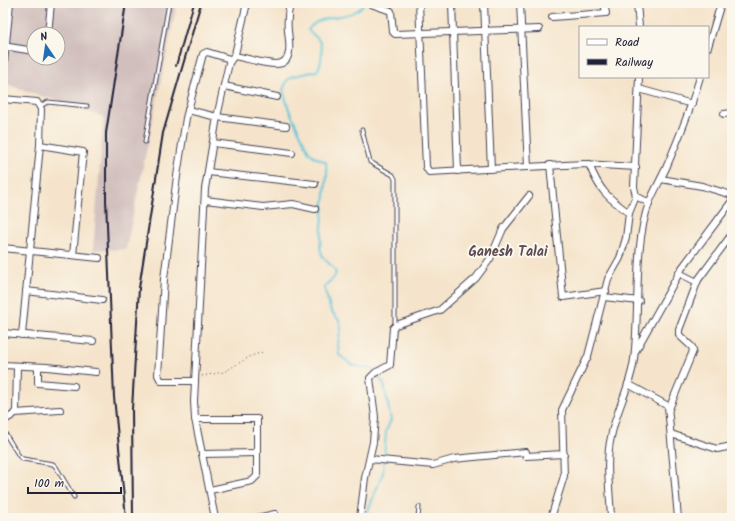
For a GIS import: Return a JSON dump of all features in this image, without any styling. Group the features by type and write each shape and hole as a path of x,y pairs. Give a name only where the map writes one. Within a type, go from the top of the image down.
{"street":[{"path":"3,73 4,46 10,3"},
{"path":"49,26 51,3"},
{"path":"215,518 195,419 195,379 205,200 217,117 247,3"},
{"path":"195,379 161,381 158,375 171,221 188,110 203,54 207,52 232,58 277,64 284,61 288,56 290,45 288,26 290,3"},
{"path":"419,3 426,167 429,172 434,173 550,165 589,164 636,167"},
{"path":"452,3 458,171"},
{"path":"484,3 491,169"},
{"path":"520,3 528,167"},
{"path":"552,17 606,14 604,3"},
{"path":"637,3 639,26"},
{"path":"709,44 721,3"},
{"path":"370,4 391,11 394,34 539,29"},
{"path":"4,46 26,50"},
{"path":"551,518 564,476 562,410 588,356 608,279 620,258 626,238 629,213 636,196 634,187 639,78"},
{"path":"611,518 609,482 610,438 615,417 628,384 635,351 639,300 640,249 649,203 661,179 692,104 700,78"},
{"path":"224,86 277,97"},
{"path":"639,89 692,104"},
{"path":"3,99 37,102 40,106 40,145 22,335"},
{"path":"188,110 217,117 286,126"},
{"path":"724,114 732,113"},
{"path":"213,143 292,153"},
{"path":"40,145 82,152 73,255"},
{"path":"589,164 597,184 604,194 629,213"},
{"path":"550,165 563,297 605,294 639,300"},
{"path":"208,172 315,184"},
{"path":"661,179 702,186 732,195"},
{"path":"360,518 365,478 370,459 375,417 370,378 375,373 388,367 391,363 394,326 440,310 476,278 490,260 502,229 529,196"},
{"path":"636,196 649,203"},
{"path":"205,200 263,207 293,204 315,208"},
{"path":"635,351 680,273 732,201"},
{"path":"678,518 669,409 693,351 692,347 680,336 678,332 697,282 732,234"},
{"path":"3,248 99,258"},
{"path":"680,273 697,282"},
{"path":"26,291 102,300"},
{"path":"3,333 93,341"},
{"path":"3,365 96,372"},
{"path":"15,413 17,367"},
{"path":"38,367 38,383 74,386"},
{"path":"628,384 665,403 669,409"},
{"path":"3,421 15,413 60,410"},
{"path":"195,419 257,419 257,476 255,480 210,490"},
{"path":"671,434 717,448 732,446"},
{"path":"202,454 257,453"},
{"path":"370,459 433,465 454,459 526,454 564,454"},
{"path":"257,518 275,514"}],"lane":[{"path":"145,142 169,3"},
{"path":"40,106 48,102 87,106"},
{"path":"362,130 370,162 393,175 395,179 394,326"},
{"path":"3,430 19,456 23,459 53,464 74,497"},
{"path":"418,518 419,507"}],"path":[{"path":"195,379 224,372 251,356 263,352"}],"shaded area":[{"path":"7,3 177,3 126,249 93,250 104,117 3,83 3,33"}],"waterway":[{"path":"364,3 353,13 321,20 308,30 318,39 320,43 322,55 319,68 317,71 294,76 287,80 283,90 289,110 309,152 315,157 326,162 327,173 320,248 323,257 334,268 336,273 334,278 326,284 324,288 331,311 339,320 341,328 338,343 339,355 352,365 376,370"},
{"path":"365,518 383,473 386,431 391,420 384,384 379,378 378,373"}],"railway":[{"path":"126,3 106,133 106,200 114,397 126,518"},
{"path":"176,66 194,3"},
{"path":"133,518 132,409 139,288 163,133 201,3"}],"district":[{"name":"Ganesh Talai","path":"508,251"}]}
